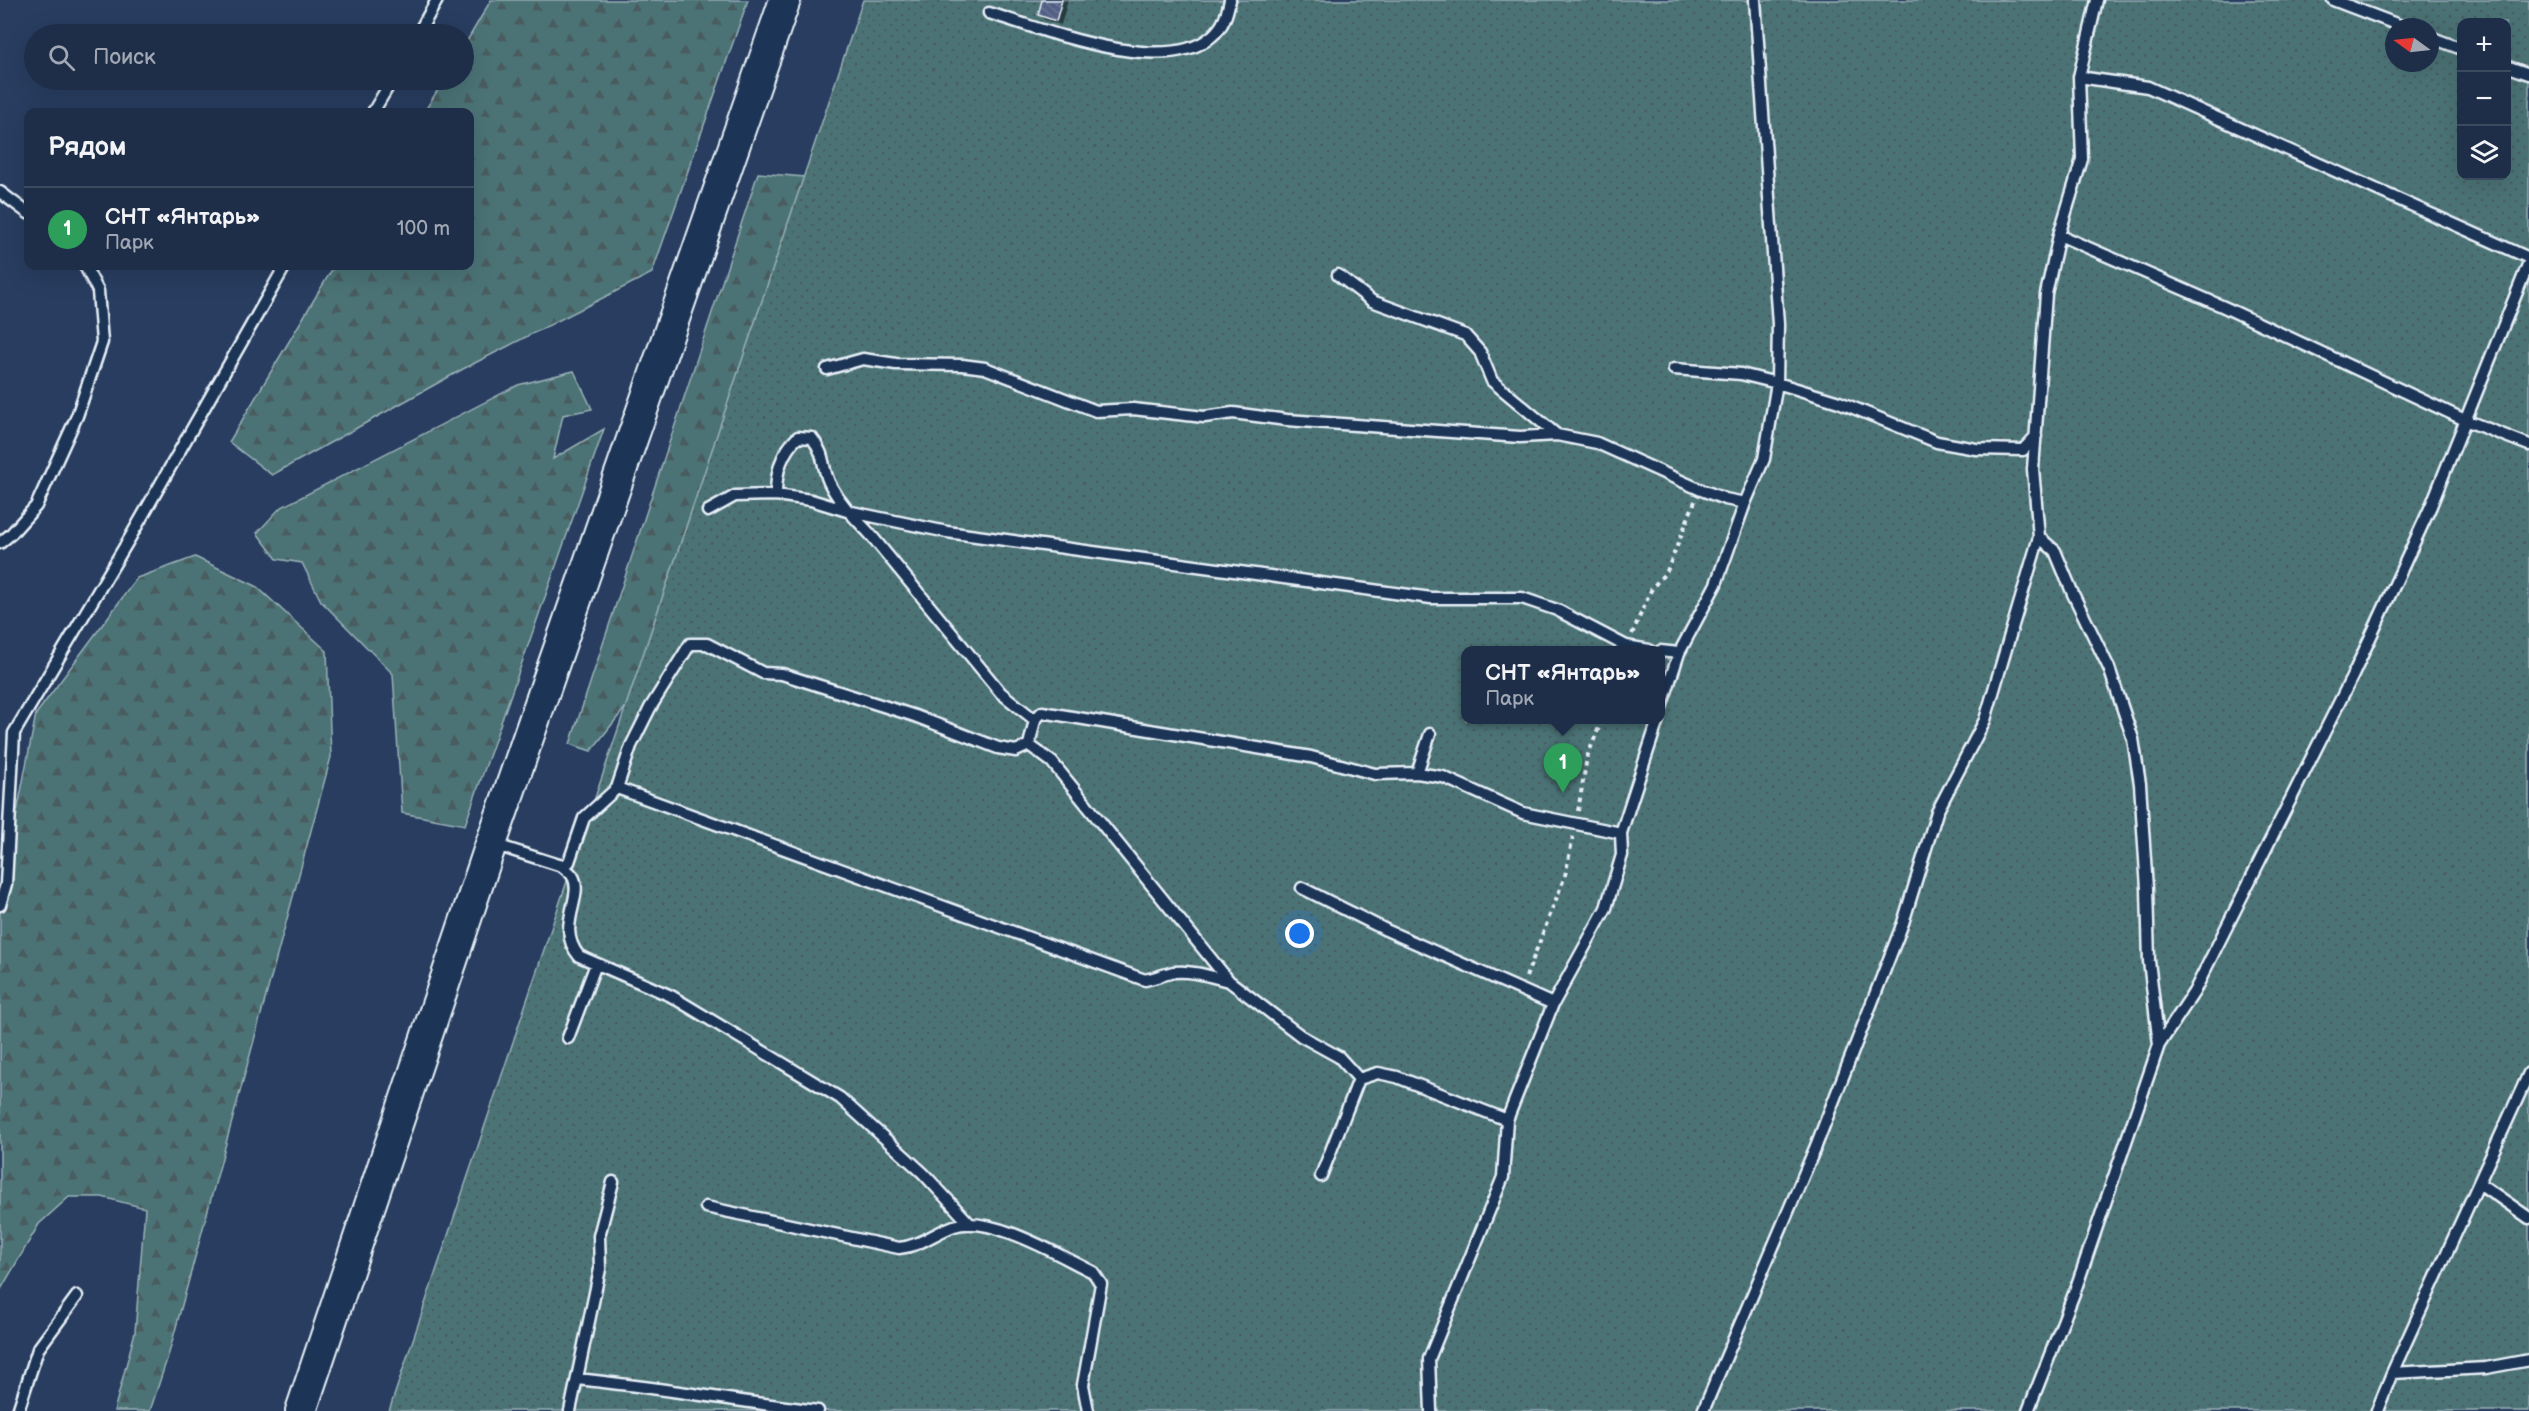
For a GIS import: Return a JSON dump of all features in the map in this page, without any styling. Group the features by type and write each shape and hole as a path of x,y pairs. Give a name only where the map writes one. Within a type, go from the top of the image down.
{"main road":[{"path":"301,1411 491,844 785,0"}],"lane":[{"path":"424,24 437,0"},
{"path":"989,13 1112,49 1147,52 1183,51 1211,37 1226,20 1230,0"},
{"path":"1665,696 1679,653 1716,584 1745,503 1764,459 1777,383 1778,324 1755,0"},
{"path":"1703,1411 1816,1146 1903,923 1937,812 1984,720 2039,537 2033,469 2046,294 2059,235 2082,159 2079,77 2097,0"},
{"path":"2333,0 2385,20"},
{"path":"2439,40 2457,47"},
{"path":"2511,68 2529,75"},
{"path":"2028,1411 2075,1291 2159,1045 2193,992 2353,675 2431,506 2529,260 2148,87 2079,77"},
{"path":"375,108 386,90"},
{"path":"0,192 24,210"},
{"path":"2059,235 2224,307 2465,420 2529,445"},
{"path":"0,543 36,506 76,416 102,342 98,291 88,270"},
{"path":"0,905 6,884 14,733 131,536 283,270"},
{"path":"1338,275 1372,301 1465,335 1480,352 1492,381 1557,435"},
{"path":"826,369 841,363 863,359 896,364 962,365 985,368 1096,411 1133,409 1204,417 1233,413 1287,420 1520,437 1557,435 1598,443 1699,489 1725,499 1745,503"},
{"path":"1674,369 1741,374 1777,383 1839,402 1937,442 1976,449 2023,450 2036,436"},
{"path":"776,495 776,474 787,447 798,437 812,438 821,449 830,484 847,511 870,534 1001,693 1035,720"},
{"path":"708,511 735,496 776,495 811,500 847,511 947,532 1431,598 1522,598 1557,610 1626,646"},
{"path":"2039,537 2055,551 2109,668 2133,739 2141,795 2148,961 2159,1045"},
{"path":"562,866 569,862 584,818 617,788 631,746 650,708 690,644 707,644 763,674 782,674 915,716 998,748 1016,751 1029,746"},
{"path":"1665,652 1679,653"},
{"path":"1029,746 1035,720 1042,712 1311,758 1375,774 1417,773 1443,777 1523,813 1621,833"},
{"path":"1431,1411 1429,1359 1503,1177 1507,1120 1553,1004 1606,908 1622,855 1621,833 1657,724"},
{"path":"1417,773 1430,734"},
{"path":"1029,746 1052,762 1229,981 1301,1036 1339,1057 1359,1079"},
{"path":"617,788 1145,980 1174,972 1229,981"},
{"path":"491,844 562,866 573,876 576,890 567,928 572,948 579,956 671,996 840,1098 923,1173 970,1224"},
{"path":"1302,888 1386,930 1553,1004"},
{"path":"568,1038 596,964"},
{"path":"1359,1079 1378,1073 1397,1077 1507,1120"},
{"path":"2377,1411 2392,1373 2529,1073"},
{"path":"1321,1176 1359,1079"},
{"path":"570,1411 600,1269 599,1236 613,1182"},
{"path":"2479,1183 2529,1218"},
{"path":"706,1207 899,1248 914,1247 954,1226 970,1224 1010,1232 1093,1272 1101,1284 1083,1384 1088,1411"},
{"path":"18,1411 38,1349 77,1296"},
{"path":"2392,1373 2486,1368 2529,1360"},
{"path":"577,1379 659,1388 721,1400 818,1411"}],"path":[{"path":"1626,646 1652,588 1667,571 1699,489"},
{"path":"1521,991 1565,876 1587,757 1600,724"}],"green space":[{"path":"491,0 748,0 652,273 463,369 272,475 229,442 332,270 474,270 474,108 426,108 438,90 474,90 474,29"},
{"path":"863,0 2529,0 2529,1411 389,1411"},
{"path":"758,173 828,179 699,614 591,751 570,744"},
{"path":"574,371 592,409 563,415 553,459 604,429 465,825 402,813 393,674 321,601 302,563 277,559 257,533 280,508 518,385"},
{"path":"195,557 256,586 327,651 331,757 169,1353 150,1411 114,1411 135,1332 145,1208 102,1197 69,1197 39,1224 0,1291 0,900 36,714 137,578"}],"building":[{"path":"1042,0 1062,0 1056,21 1038,15"}],"place":[{"name":"СНТ «Янтарь»","path":"1563,793"}]}
